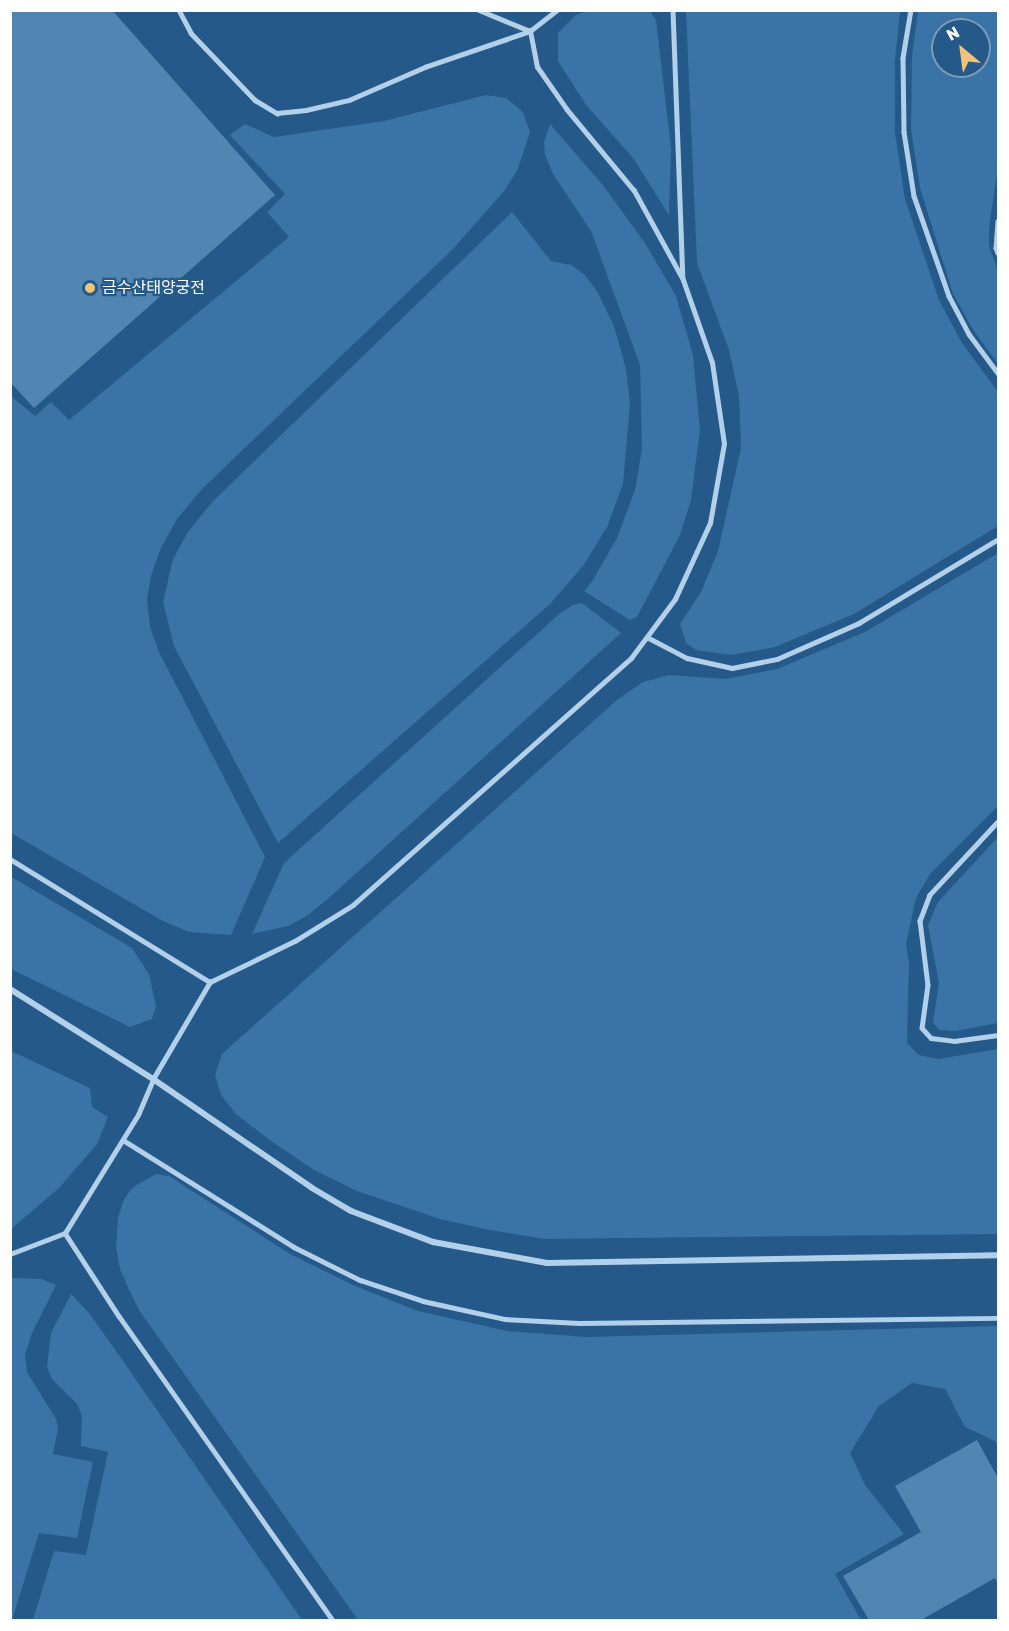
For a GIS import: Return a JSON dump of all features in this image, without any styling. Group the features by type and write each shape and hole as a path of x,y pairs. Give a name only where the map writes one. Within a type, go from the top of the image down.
{"street":[{"path":"10,988 153,1079 274,1164 351,1211 433,1242 547,1263 999,1254"}],"lane":[{"path":"179,10 191,33 255,100 276,113 306,110 349,100 424,67 530,31 557,10"},
{"path":"480,10 530,31"},
{"path":"673,10 683,280"},
{"path":"911,10 903,58 904,132 914,196 949,297 969,334 999,373"},
{"path":"10,1254 64,1233 138,1115 153,1079 210,981 296,941 353,905 631,658 675,599 710,523 724,444 712,363 683,280 634,191 567,110 537,67 530,31"},
{"path":"999,221 996,248 999,253"},
{"path":"647,637 687,658 732,668 777,659 859,623 999,539"},
{"path":"999,822 930,895 920,921 928,986 922,1028 931,1038 954,1041 999,1035"},
{"path":"10,859 210,981"},
{"path":"123,1140 294,1247 360,1280 423,1301 505,1319 579,1323 999,1318"},
{"path":"64,1233 119,1316 333,1620"}],"shaded area":[{"path":"588,11 650,11 656,20 671,148 669,215 633,158 586,105 558,61 558,33 576,15"},
{"path":"686,11 900,11 895,61 895,132 905,199 939,300 962,343 998,392 998,526 854,614 775,647 732,655 696,650 686,643 680,624 701,592 718,551 741,448 739,396 729,350 697,263"},
{"path":"918,11 998,11 998,167 989,228 989,246 998,271 998,364 974,331 953,294 920,188 911,130 912,56"},
{"path":"486,95 506,98 523,112 530,132 517,171 505,190 452,250 203,488 177,519 160,550 151,576 147,599 150,627 159,652 265,857 231,935 189,932 163,921 11,833 11,396 35,416 51,402 69,420 289,237 267,212 285,194 230,135 245,124 274,137 384,121"},
{"path":"550,124 602,184 645,243 676,296 693,355 700,430 691,500 680,535 637,617 630,620 584,591 593,580 617,538 635,490 642,449 640,365 591,231 553,174 545,155 544,142"},
{"path":"512,212 551,261 571,265 584,274 597,291 614,326 626,369 630,404 623,484 607,527 583,566 550,604 278,843 174,646 163,602 173,559 188,532 213,501"},
{"path":"998,553 998,806 930,874 916,898 906,944 909,963 907,1043 919,1055 938,1059 998,1049 998,1234 545,1239 490,1230 440,1219 357,1191 314,1170 236,1114 221,1095 215,1075 222,1054 617,700 643,682 669,675 726,679 777,669 865,632"},
{"path":"582,603 621,633 307,916 288,926 252,934 284,863 559,614 573,605"},
{"path":"998,837 998,1023 955,1031 939,1030 933,1022 939,983 928,925 938,902"},
{"path":"10,876 132,948 149,974 156,1006 152,1019 130,1027 11,969"},
{"path":"11,1051 90,1088 92,1107 108,1117 97,1144 59,1188 11,1229"},
{"path":"156,1174 169,1176 290,1254 353,1285 418,1311 507,1331 586,1337 998,1326 998,1448 995,1441 965,1427 945,1389 912,1383 879,1406 850,1453 865,1485 904,1534 835,1574 861,1620 358,1620 139,1310 130,1292 120,1269 116,1247 118,1218 124,1199 133,1187"},
{"path":"11,1278 42,1279 56,1285 32,1333 25,1355 27,1372 56,1419 58,1428 53,1454 93,1462 77,1538 39,1533 12,1620"},
{"path":"71,1294 89,1313 114,1348 302,1620 33,1620 54,1551 86,1555 108,1452 81,1446 82,1416 77,1404 52,1379 47,1367 51,1333"}],"building":[{"name":"금수산태양궁전","path":"10,10 112,10 275,195 34,408 10,382"},
{"path":"977,1440 998,1478 998,1585 995,1578 921,1620 869,1620 843,1576 921,1532 895,1486"}],"place":[{"name":"금수산태양궁전","path":"90,288"}]}
